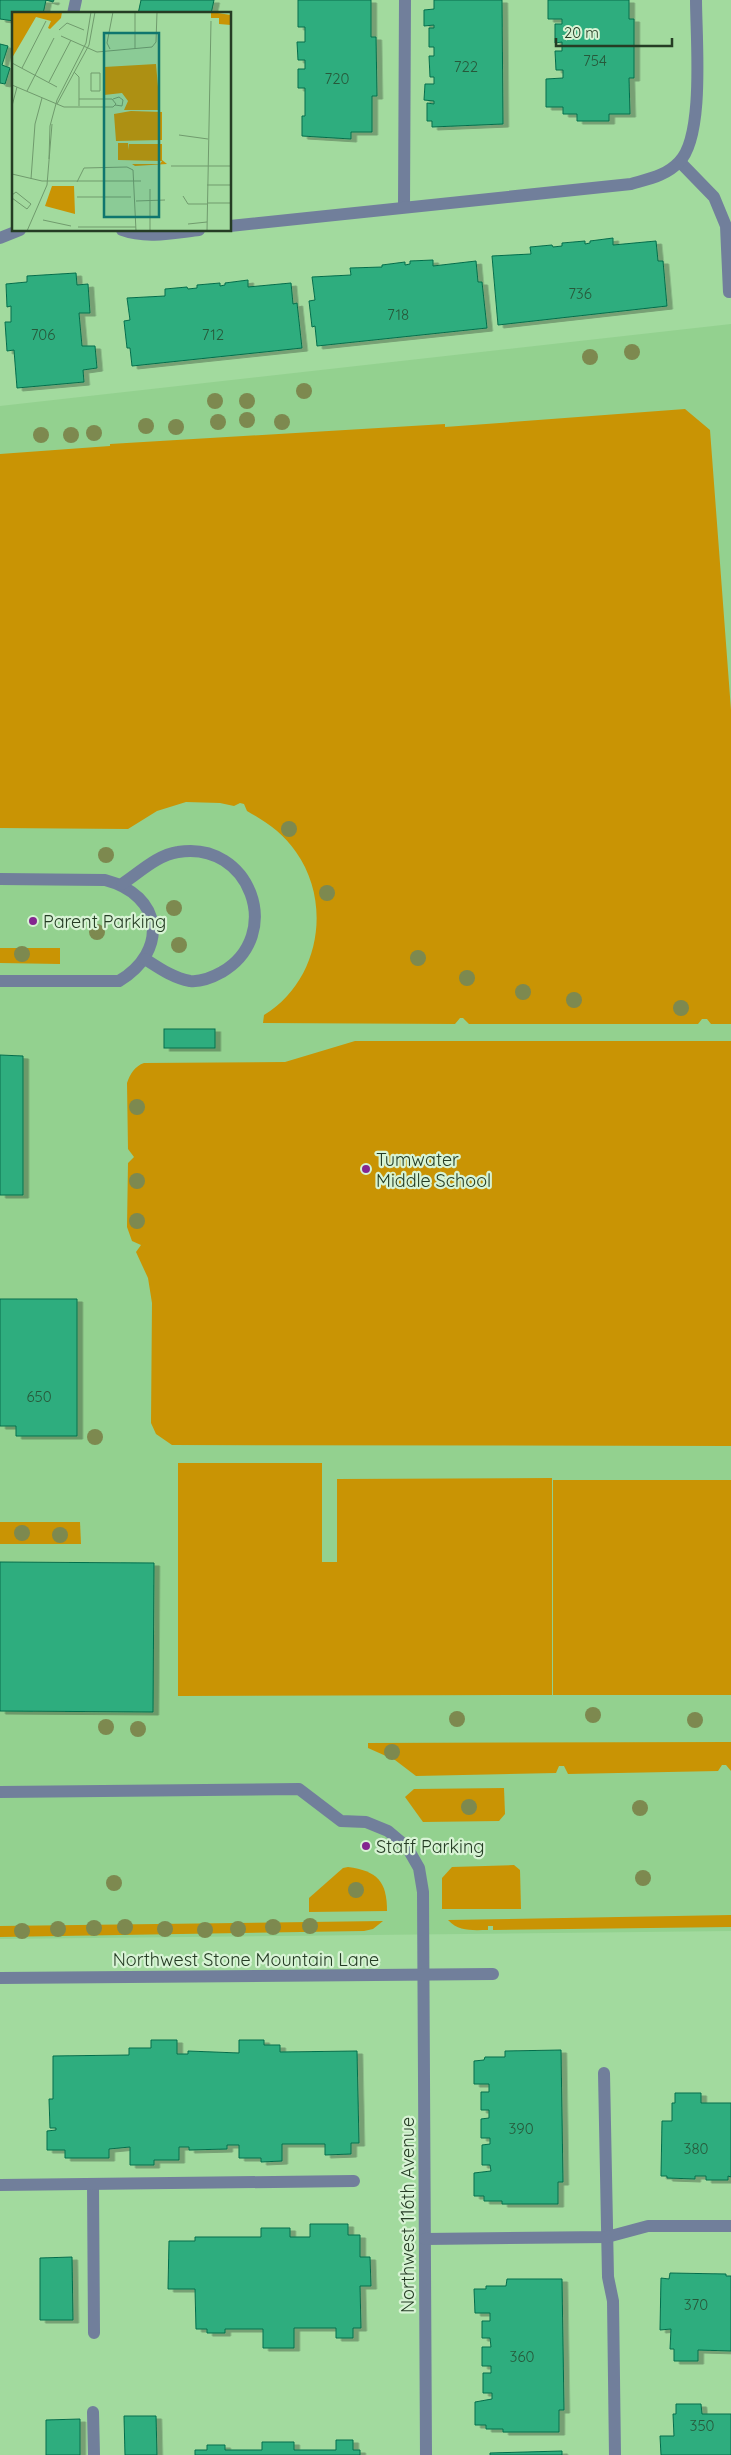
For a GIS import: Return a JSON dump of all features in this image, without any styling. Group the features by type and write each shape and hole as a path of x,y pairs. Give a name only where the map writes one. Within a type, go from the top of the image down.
{"street":[{"path":"404,206 405,0"},
{"path":"231,226 404,206 631,184 662,175 680,162 692,141 696,115 696,0"},
{"path":"680,162 714,197 726,226 729,292"},
{"path":"0,238 18,231"},
{"path":"124,231 131,234 156,235 190,231"},
{"path":"122,884 156,861 177,852 199,851 220,857 237,870 249,888 255,908 254,930 246,950 232,966 213,977 192,981 168,974 146,959"},
{"path":"0,879 105,880 122,884 137,894 147,908 153,925 152,943 146,959 134,972 119,981 0,981"},
{"name":"Northwest 116th Avenue","path":"0,1792 299,1789 341,1820 366,1822 388,1831 406,1847 419,1868 423,1892 426,2455"},
{"name":"Northwest Stone Mountain Lane","path":"0,1978 493,1974"},
{"path":"604,2073 608,2277 613,2301 615,2455"},
{"path":"0,2186 354,2181"},
{"path":"93,2184 94,2333"},
{"path":"425,2239 607,2237 648,2226 731,2226"},
{"path":"93,2412 94,2455"}],"shaded area":[{"name":"Tumwater Middle School","path":"731,324 731,1931 0,1939 0,406"},
{"path":"685,409 710,430 731,710 731,1024 711,1024 707,1019 702,1019 698,1024 469,1024 463,1018 460,1018 455,1024 263,1023 264,1015 283,1001 297,983 308,963 314,941 317,918 314,895 308,873 296,852 286,839 261,819 247,811 244,804 240,803 234,806 220,803 186,802 157,811 128,829 0,828 0,454 110,446 110,444 445,424 445,427"},
{"path":"0,948 60,948 60,964 0,963"},
{"path":"355,1041 731,1041 731,1446 172,1445 156,1434 151,1423 152,1303 148,1278 136,1252 141,1245 132,1241 127,1227 128,1163 134,1157 128,1149 127,1083 130,1076 135,1068 144,1063 285,1062"},
{"path":"178,1463 322,1463 322,1562 337,1562 337,1479 552,1478 552,1695 178,1696"},
{"path":"553,1480 731,1480 731,1695 553,1695"},
{"path":"0,1522 80,1522 81,1544 0,1544"},
{"path":"731,1742 731,1771 726,1765 722,1765 718,1771 568,1774 564,1766 559,1766 556,1773 416,1776 395,1760 368,1748 368,1743"},
{"path":"504,1788 505,1814 499,1821 423,1822 405,1797 414,1789"},
{"path":"514,1865 520,1870 521,1909 442,1909 442,1878 452,1867"},
{"path":"348,1867 366,1871 378,1879 385,1892 387,1911 309,1912 309,1898 343,1868"},
{"path":"731,1915 731,1927 493,1930 493,1926 488,1926 488,1930 472,1930 457,1927 448,1920"},
{"path":"383,1921 373,1929 364,1931 0,1937 0,1926"}],"building":[{"path":"0,0 46,0 43,12 12,12 12,21 0,19"},
{"path":"141,0 214,0 211,12 138,12"},
{"path":"298,0 371,0 371,37 376,37 377,96 372,96 372,132 351,132 351,139 302,136 302,116 305,116 305,88 298,88 298,69 305,69 305,60 298,60 297,42 305,42 305,27 298,27"},
{"path":"434,0 502,0 503,124 432,127 432,121 427,121 427,103 434,104 434,101 424,100 425,84 434,84 434,77 430,77 429,56 434,56 434,47 429,47 429,28 434,28 434,25 424,26 424,10 434,9"},
{"path":"548,0 629,0 629,19 634,19 634,78 629,78 630,114 609,114 609,121 577,121 577,114 563,114 563,107 546,107 546,79 563,78 563,70 556,70 555,51 562,51 562,42 555,43 555,24 562,24 562,19 548,19"},
{"path":"0,44 8,46 2,65 10,68 5,84 0,83"},
{"path":"613,238 613,245 656,241 658,261 663,261 667,306 498,325 492,256 531,254 530,247 552,245 553,247 562,246 562,243 585,241 585,244 590,243 590,241"},
{"path":"433,260 433,266 476,261 478,282 482,282 487,328 317,346 315,326 312,327 309,301 315,300 312,277 351,275 350,268 382,267 382,265 405,262 405,265 410,264 410,261"},
{"path":"76,273 77,285 88,284 90,313 79,313 82,346 95,346 97,368 83,370 84,382 17,388 14,350 7,351 5,322 11,322 11,306 7,307 6,284 27,282 27,276"},
{"path":"248,280 248,287 291,283 293,304 297,303 302,348 132,366 130,348 127,348 124,321 130,320 127,298 165,296 165,289 187,287 188,289 197,288 197,285 220,283 220,286 225,285 225,283"},
{"path":"164,1029 215,1029 215,1048 164,1048"},
{"path":"0,1055 23,1056 23,1195 0,1195"},
{"path":"0,1299 77,1299 77,1436 16,1436 16,1426 0,1426"},
{"path":"0,1562 154,1563 153,1712 0,1711"},
{"path":"151,2040 177,2040 177,2054 188,2054 188,2051 239,2053 239,2040 264,2040 264,2045 280,2045 280,2052 357,2051 359,2143 351,2143 351,2154 325,2155 325,2144 282,2144 282,2161 261,2162 261,2158 239,2158 239,2145 227,2145 227,2149 189,2150 189,2147 179,2147 179,2160 154,2160 154,2165 130,2165 130,2147 109,2149 109,2158 65,2158 65,2150 47,2150 47,2131 56,2130 56,2128 50,2128 49,2099 53,2099 53,2056 129,2055 129,2048 151,2048"},
{"path":"561,2050 563,2182 558,2182 558,2204 502,2204 502,2201 484,2201 484,2196 474,2196 474,2173 491,2171 490,2165 482,2165 482,2145 490,2144 490,2138 481,2138 481,2119 489,2118 489,2110 481,2110 481,2092 489,2092 489,2084 474,2084 474,2061 484,2060 485,2057 505,2057 505,2051"},
{"path":"675,2093 701,2093 701,2103 731,2103 731,2177 728,2176 728,2180 706,2180 706,2176 695,2176 695,2179 661,2176 662,2121 672,2121 672,2103 675,2103"},
{"path":"310,2224 348,2224 348,2235 360,2235 360,2257 370,2257 371,2286 360,2286 361,2328 353,2328 353,2338 336,2338 336,2328 294,2328 294,2348 263,2348 263,2329 225,2329 225,2333 207,2333 207,2329 196,2329 195,2289 168,2289 169,2241 195,2241 195,2237 261,2237 261,2228 290,2228 290,2237 310,2237"},
{"path":"72,2257 73,2320 40,2320 40,2258"},
{"path":"670,2273 726,2274 726,2276 731,2276 731,2351 698,2350 698,2361 674,2361 674,2349 670,2349 671,2329 660,2330 661,2278 669,2279"},
{"path":"507,2279 562,2279 564,2410 559,2410 559,2432 503,2432 503,2429 486,2429 486,2425 475,2425 475,2402 492,2399 492,2393 483,2393 483,2373 491,2373 491,2366 482,2366 482,2347 491,2347 490,2338 482,2338 482,2321 490,2321 490,2313 475,2313 474,2289 486,2289 486,2286 506,2286"},
{"path":"676,2404 701,2404 702,2414 731,2414 731,2455 661,2455 660,2436 674,2436 673,2414 676,2414"},
{"path":"124,2416 156,2416 157,2455 125,2455"},
{"path":"80,2419 80,2455 46,2455 46,2420"},
{"path":"336,2440 353,2440 353,2450 360,2450 360,2455 195,2455 195,2450 207,2450 207,2445 225,2445 225,2450 262,2450 262,2442 294,2442 294,2450 336,2450"},
{"path":"562,2451 562,2455 490,2455 490,2453"}],"place":[{"name":"Parent Parking","path":"33,921"},
{"name":"Tumwater Middle School","path":"366,1169"},
{"name":"Staff Parking","path":"366,1846"}]}
